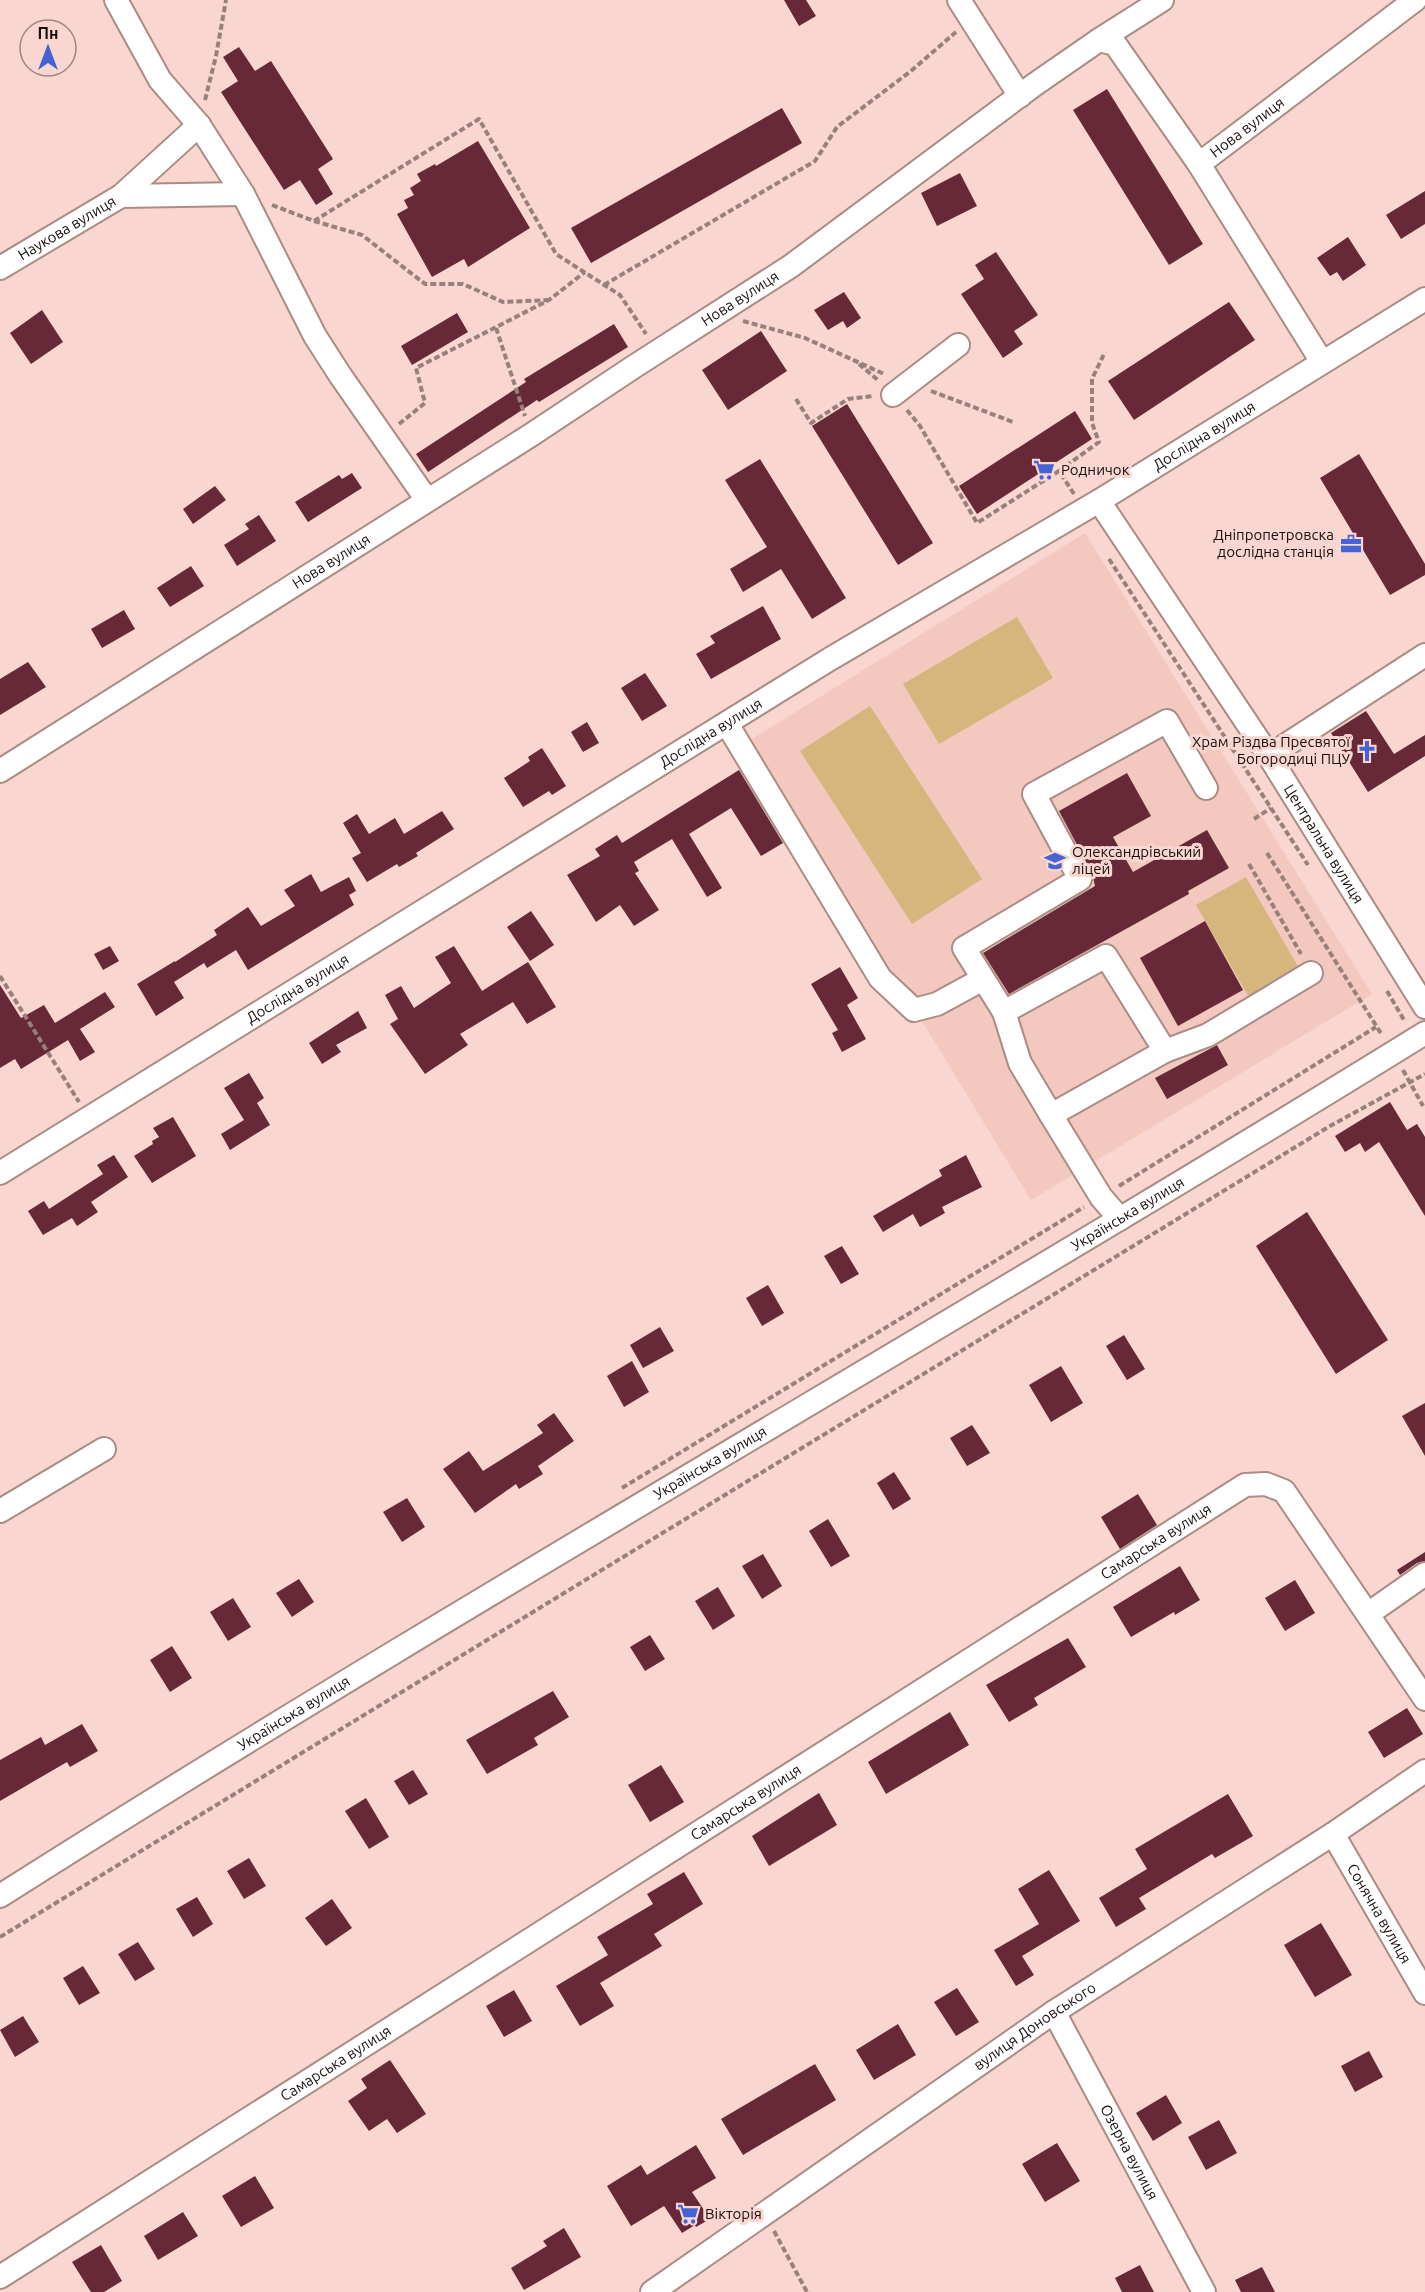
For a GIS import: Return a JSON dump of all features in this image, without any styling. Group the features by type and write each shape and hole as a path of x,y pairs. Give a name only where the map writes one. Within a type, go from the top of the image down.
{"street":[{"path":"116,0 160,80 199,124 243,194 315,336 427,500"},
{"path":"959,0 1020,96"},
{"path":"1099,40 1162,0"},
{"name":"Нова вулиця","path":"0,771 531,435 791,266 1099,40 1115,44 1120,49 1199,164 1415,0"},
{"path":"121,196 199,124"},
{"path":"1199,164 1322,362"},
{"name":"Наукова вулиця","path":"0,268 121,196 243,194"},
{"name":"Дослідна вулиця","path":"0,1173 830,659 1091,505 1425,299"},
{"path":"901,389 958,345"},
{"name":"Центральна вулиця","path":"1091,505 1269,756 1425,1007"},
{"path":"1269,756 1425,655"},
{"path":"1120,1219 1101,1197 1020,1063 1004,1012 964,948 1080,879 1034,794 1167,721 1206,788"},
{"path":"727,724 880,978 914,1010 937,1004 983,979"},
{"path":"1004,1012 1106,956 1165,1051"},
{"path":"1050,1115 1165,1051 1208,1035 1311,973"},
{"name":"Українська вулиця","path":"0,1896 181,1781 1120,1219 1425,1033"},
{"path":"0,1512 104,1449"},
{"name":"Самарська вулиця","path":"0,2277 1245,1485 1266,1484 1284,1491 1425,1699"},
{"path":"1368,1614 1425,1574"},
{"name":"вулиця Доновського","path":"652,2292 1054,2012 1333,1834 1425,1771"},
{"name":"Сонячна вулиця","path":"1333,1834 1425,1993"},
{"name":"Озерна вулиця","path":"1054,2012 1204,2292"}],"path":[{"path":"199,124 216,56 226,0"},
{"path":"604,285 815,161 837,127 911,71 971,19"},
{"path":"314,221 479,119 556,254 620,295 658,351"},
{"path":"243,194 314,221 362,235 425,284 463,284 503,302 549,300"},
{"path":"384,438 424,403 416,368 549,300 585,272"},
{"path":"716,314 805,338 855,361 901,389 1013,422"},
{"path":"496,328 531,435"},
{"path":"855,361 901,389 977,523 1059,471 1099,442 1092,423 1092,379 1105,352"},
{"path":"796,399 811,423 848,399 901,389"},
{"path":"1059,471 1091,505"},
{"path":"1254,819 1271,808"},
{"path":"1267,853 1394,1053 1423,1106"},
{"path":"1249,864 1311,973"},
{"path":"0,976 88,1118"},
{"path":"0,1937 1330,1126 1425,1074"},
{"path":"765,2215 807,2292"}],"shaded area":[{"name":"Олександрівський ліцей","path":"1085,533 1372,994 1031,1200 911,1003 747,742"},
{"path":"1017,617 1053,678 939,744 903,684"},
{"path":"870,706 982,879 912,924 800,751"},
{"path":"1246,877 1300,970 1250,999 1196,905"}],"building":[{"path":"784,0 806,0 816,16 799,26"},
{"path":"239,47 255,71 271,61 333,159 318,169 333,194 316,205 300,180 284,190 221,92 238,81 223,57"},
{"path":"1107,89 1203,244 1169,265 1073,110"},
{"path":"782,108 802,143 591,263 571,228"},
{"path":"478,141 530,228 468,267 464,259 432,277 397,214 408,208 404,200 414,195 410,188 421,181 417,174 435,164 436,166"},
{"path":"960,173 977,206 937,226 921,193"},
{"path":"1425,191 1425,224 1401,239 1386,215"},
{"path":"1348,237 1366,265 1343,281 1337,272 1330,276 1317,258"},
{"path":"996,252 1038,315 1014,331 1023,344 1003,358 961,294 984,279 975,265"},
{"path":"844,292 861,318 847,328 843,321 828,330 814,310"},
{"path":"1229,302 1255,340 1134,420 1108,381"},
{"path":"42,310 63,342 31,364 10,333"},
{"path":"457,313 468,332 412,365 401,346"},
{"path":"614,324 628,347 539,402 537,400 428,472 416,454 526,382 524,379"},
{"path":"761,331 787,371 728,410 702,370"},
{"path":"847,404 933,543 898,565 812,426"},
{"path":"1075,411 1092,439 977,514 959,486"},
{"path":"1359,454 1425,564 1425,575 1390,595 1320,478"},
{"path":"760,459 846,598 812,619 781,569 743,592 730,569 767,547 725,480"},
{"path":"352,473 362,488 308,522 295,502 339,475 342,479"},
{"path":"215,486 226,500 193,524 183,509"},
{"path":"259,515 276,541 237,566 224,545 249,529 245,524"},
{"path":"191,566 204,586 170,607 157,588"},
{"path":"763,606 781,639 711,679 696,654 715,643 710,636"},
{"path":"124,610 135,629 102,648 91,629"},
{"path":"28,662 46,687 0,715 0,679"},
{"path":"645,673 667,706 642,721 621,688"},
{"name":"Храм Різдва Пресвятої Богородиці ПЦУ","path":"1366,711 1394,754 1425,735 1425,756 1368,792 1331,733"},
{"path":"587,722 599,743 583,752 571,732"},
{"path":"542,748 566,786 552,795 549,791 523,807 504,778 530,761 528,757"},
{"path":"739,770 783,843 761,856 731,808 689,834 722,888 707,897 672,839 634,862 639,871 635,873 659,910 634,926 620,905 596,922 567,875 600,856 595,849 617,835 622,843"},
{"path":"1127,773 1151,816 1113,837 1133,872 1207,830 1229,868 1188,891 1189,894 1009,994 983,953 1095,886 1092,873 1059,811"},
{"path":"442,811 454,829 416,853 418,856 399,867 397,864 367,882 352,858 361,853 343,823 357,814 369,834 395,818 404,834"},
{"path":"311,874 321,892 349,877 356,891 349,895 354,905 248,970 236,950 207,968 204,963 174,982 184,998 156,1016 137,984 217,935 214,930 248,907 261,926 295,906 284,890"},
{"path":"531,911 554,945 530,961 507,927"},
{"path":"1205,921 1243,990 1178,1026 1140,958"},
{"path":"110,946 119,961 103,970 94,954"},
{"path":"454,946 482,991 528,962 556,1007 527,1024 513,1002 460,1034 468,1045 425,1074 390,1024 398,1019 385,995 401,986 414,1008 451,983 435,957"},
{"path":"840,967 858,998 847,1005 866,1039 842,1052 832,1033 838,1030 811,984"},
{"path":"0,985 21,1018 44,1005 55,1023 105,992 115,1007 80,1029 95,1052 80,1061 68,1040 21,1069 15,1059 0,1068"},
{"path":"358,1011 367,1028 336,1045 341,1052 322,1064 309,1043"},
{"path":"1217,1045 1228,1065 1167,1099 1155,1078"},
{"path":"249,1073 264,1098 257,1103 270,1125 230,1150 221,1134 244,1120 224,1088"},
{"path":"1390,1102 1407,1130 1417,1124 1425,1137 1425,1216 1379,1142 1365,1152 1360,1143 1345,1152 1335,1136"},
{"path":"173,1117 196,1156 152,1183 134,1156 153,1144 152,1141 159,1137 153,1128"},
{"path":"114,1155 128,1177 91,1202 98,1212 77,1226 72,1218 43,1235 28,1211 44,1201 49,1209 103,1174 97,1165"},
{"path":"966,1155 982,1187 942,1207 945,1213 920,1227 913,1214 883,1232 873,1216 942,1176 939,1170"},
{"path":"1307,1212 1388,1340 1336,1374 1256,1246"},
{"path":"842,1246 859,1274 841,1284 824,1256"},
{"path":"768,1285 784,1313 762,1326 746,1298"},
{"path":"660,1327 674,1351 643,1368 630,1345"},
{"path":"1124,1335 1145,1369 1127,1380 1106,1346"},
{"path":"632,1361 649,1392 624,1407 607,1376"},
{"path":"1061,1366 1083,1403 1051,1422 1029,1385"},
{"path":"1425,1403 1425,1456 1402,1416"},
{"path":"554,1413 574,1441 538,1466 543,1474 519,1489 516,1484 475,1513 443,1469 469,1451 483,1471 543,1433 537,1425"},
{"path":"972,1425 990,1453 967,1466 950,1438"},
{"path":"894,1472 911,1499 893,1510 877,1483"},
{"path":"1138,1494 1157,1525 1120,1549 1101,1517"},
{"path":"407,1498 425,1527 402,1542 383,1512"},
{"path":"828,1519 850,1556 831,1567 809,1531"},
{"path":"1425,1552 1425,1561 1417,1563 1400,1575 1397,1570"},
{"path":"763,1554 782,1586 762,1599 742,1566"},
{"path":"1180,1566 1200,1600 1131,1637 1113,1607"},
{"path":"299,1579 314,1602 292,1617 276,1593"},
{"path":"1295,1580 1315,1613 1285,1631 1265,1598"},
{"path":"718,1587 735,1616 713,1630 695,1601"},
{"path":"233,1598 251,1627 228,1641 210,1612"},
{"path":"650,1635 665,1659 645,1671 630,1647"},
{"path":"1068,1638 1086,1667 1034,1698 1038,1705 1009,1722 986,1685"},
{"path":"172,1646 192,1678 170,1692 150,1660"},
{"path":"553,1691 569,1717 534,1738 538,1745 487,1774 466,1740"},
{"path":"1407,1708 1423,1734 1384,1758 1368,1732"},
{"path":"950,1712 969,1745 886,1794 868,1762"},
{"path":"82,1724 98,1751 70,1767 67,1762 0,1801 0,1760 41,1737 45,1745"},
{"path":"661,1765 684,1802 650,1822 628,1785"},
{"path":"413,1770 428,1794 409,1805 394,1781"},
{"path":"819,1793 837,1825 769,1866 752,1836"},
{"path":"1228,1794 1253,1836 1215,1858 1212,1854 1139,1898 1146,1909 1116,1927 1099,1898 1147,1869 1135,1849"},
{"path":"366,1798 389,1837 369,1849 345,1811"},
{"path":"249,1858 266,1886 244,1899 227,1871"},
{"path":"1049,1870 1080,1921 1022,1956 1034,1975 1016,1986 994,1950 1039,1924 1018,1889"},
{"path":"684,1872 703,1904 654,1934 662,1946 600,1983 614,2006 580,2026 556,1986 608,1955 597,1937 653,1904 647,1894"},
{"path":"197,1897 213,1924 193,1937 176,1909"},
{"path":"332,1899 352,1928 326,1946 305,1918"},
{"path":"1321,1923 1352,1975 1315,1997 1284,1945"},
{"path":"138,1942 155,1969 135,1981 118,1954"},
{"path":"83,1966 100,1993 79,2005 63,1978"},
{"path":"957,1988 979,2022 956,2036 934,2002"},
{"path":"514,1990 532,2021 504,2037 486,2006"},
{"path":"23,2016 39,2042 15,2057 0,2030"},
{"path":"898,2024 916,2055 874,2080 856,2050"},
{"path":"1369,2051 1383,2077 1355,2092 1341,2066"},
{"path":"390,2060 426,2114 397,2133 387,2119 369,2131 348,2101 367,2088 361,2079"},
{"path":"815,2064 836,2100 743,2155 721,2119"},
{"path":"1166,2095 1182,2123 1153,2141 1136,2113"},
{"path":"1219,2120 1237,2153 1206,2170 1188,2137"},
{"path":"1057,2143 1080,2181 1045,2202 1022,2164"},
{"path":"696,2145 716,2178 692,2192 710,2219 682,2233 664,2206 631,2226 607,2186 641,2165 647,2175"},
{"path":"255,2176 274,2208 241,2227 222,2196"},
{"path":"183,2212 198,2236 158,2260 144,2236"},
{"path":"564,2228 581,2257 524,2290 511,2268 547,2246 543,2241"},
{"path":"101,2245 122,2281 104,2292 91,2292 72,2262"},
{"path":"1140,2265 1154,2292 1122,2292 1115,2278"},
{"path":"1262,2267 1275,2292 1241,2292 1235,2280"}],"place":[{"name":"Родничок","path":"1044,470"},
{"name":"Дніпропетровска дослідна станція","path":"1351,544"},
{"name":"Храм Різдва Пресвятої Богородиці ПЦУ","path":"1367,751"},
{"name":"Олександрівський ліцей","path":"1055,861"},
{"name":"Вікторія","path":"688,2214"}]}
